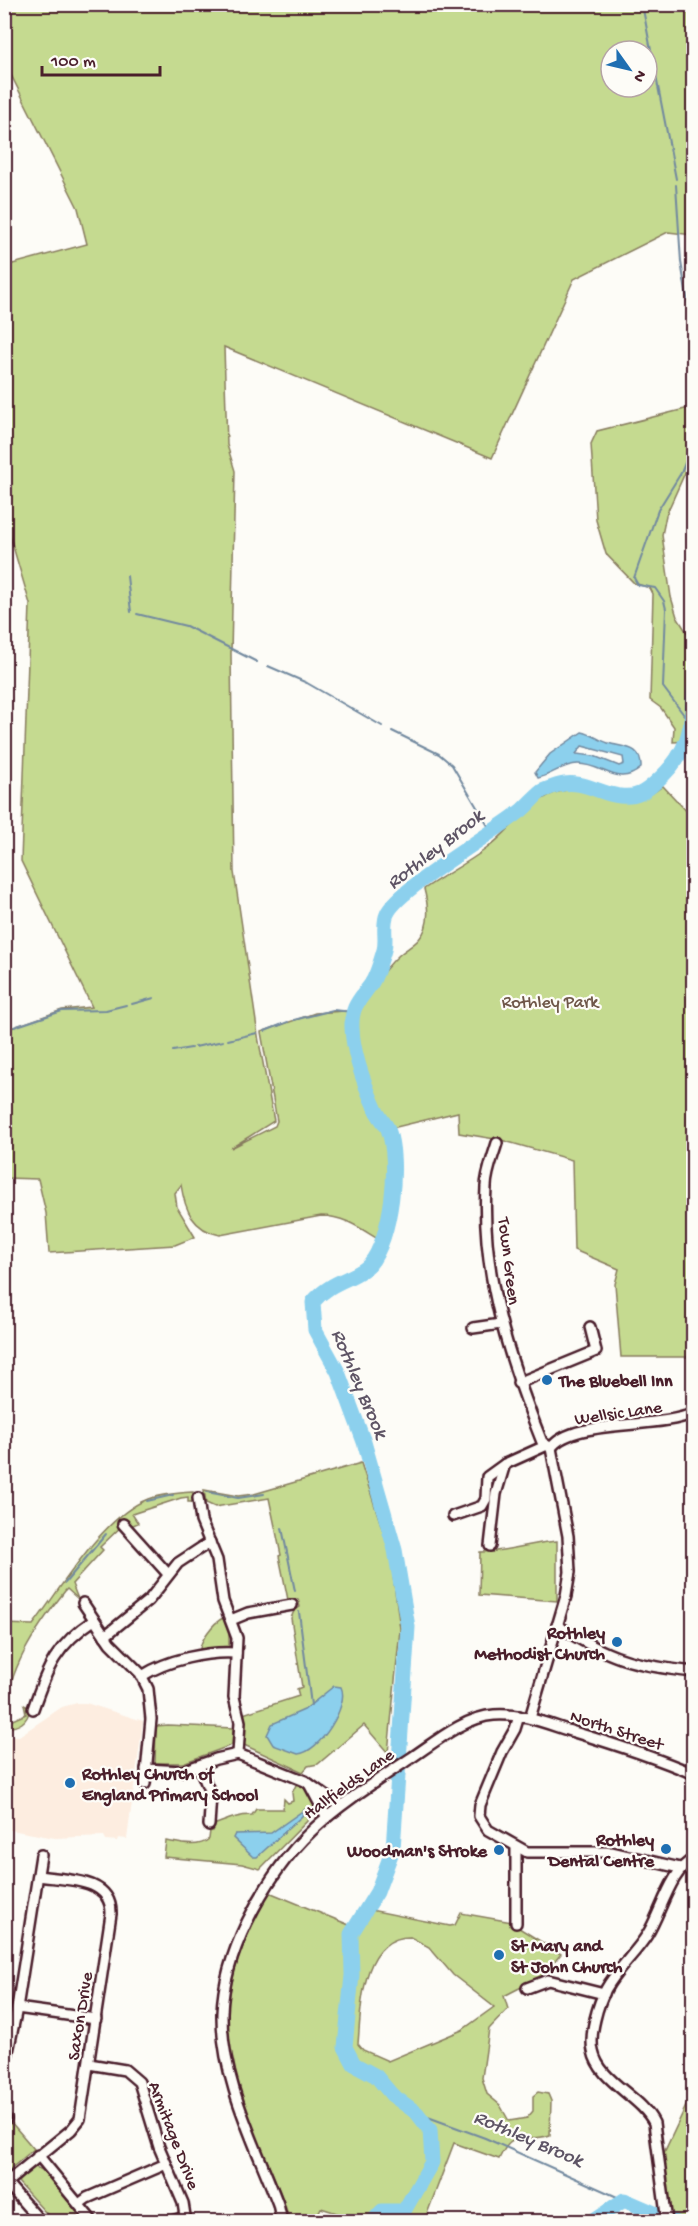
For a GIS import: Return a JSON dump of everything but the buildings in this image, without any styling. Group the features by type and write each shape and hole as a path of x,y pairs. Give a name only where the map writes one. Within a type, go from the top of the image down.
{"street":[{"name":"Town Green","path":"497,1143 486,1186 487,1228 501,1324 518,1383 548,1447 566,1526 570,1565 567,1596 530,1718"},
{"path":"473,1328 501,1324"},
{"path":"518,1383 596,1351 591,1327"},
{"name":"Wellsic Lane","path":"458,1517 484,1504 487,1477 493,1470 506,1464 582,1431 665,1423 693,1413"},
{"path":"490,1546 496,1494 506,1464"},
{"path":"198,1498 200,1511 217,1560 221,1593 237,1638 234,1697 240,1722 238,1754"},
{"path":"200,1511 211,1510"},
{"path":"123,1524 134,1528 168,1575"},
{"path":"105,1636 148,1600 188,1555 210,1542"},
{"path":"83,1603 105,1636 142,1676 151,1702 144,1784"},
{"path":"231,1620 248,1613 289,1609"},
{"path":"33,1709 44,1674 53,1658 66,1641 94,1620"},
{"path":"557,1625 588,1645 621,1660 693,1672"},
{"path":"142,1676 172,1661 212,1653 236,1653"},
{"path":"37,1698 47,1701"},
{"path":"519,1716 479,1812 482,1823 488,1830 516,1847 532,1853 622,1853 680,1868"},
{"name":"Hallfields Lane","path":"282,2222 279,2204 233,2085 225,2041 223,2000 234,1952 260,1896 288,1854 326,1816 387,1774 481,1717 530,1718"},
{"name":"North Street","path":"530,1718 621,1746 693,1774"},
{"path":"146,1769 176,1772 238,1754 307,1782 340,1806"},
{"path":"199,1766 211,1792 212,1819"},
{"path":"307,1782 326,1816"},
{"path":"516,1847 516,1923"},
{"path":"4,2071 17,2008 41,1855"},
{"path":"667,2222 654,2123 645,2110 606,2072 593,2052 593,2034 604,1994 650,1929 680,1868 693,1859"},
{"name":"Saxon Drive","path":"6,2181 78,2123 111,1914 110,1902 103,1891 93,1884 38,1876"},
{"path":"527,1988 548,1980 604,1994"},
{"path":"17,2008 96,2019"},
{"name":"Armitage Drive","path":"89,2064 121,2069 138,2080 166,2164 183,2203 185,2219 169,2222"},
{"path":"38,2155 93,2222"},
{"path":"79,2204 87,2198 166,2164"},
{"path":"6,2181 41,2222"}],"shaded area":[{"name":"Rothley Church of England Primary School","path":"86,1703 143,1721 127,1839 106,1840 104,1836 55,1838 5,1829 5,1737 19,1736 62,1707"}],"green space":[{"name":"Rothley Park","path":"5,5 693,5 693,235 668,232 574,279 492,458 224,347 227,445 235,471 231,654 234,872 259,1042 274,1121 231,1148 275,1126 277,1121 261,1032 315,1013 359,1010 370,990 387,968 423,934 428,915 424,889 486,849 531,807 551,794 576,790 589,791 611,798 634,800 648,796 663,786 693,818 693,1357 621,1357 615,1284 619,1269 574,1250 572,1160 501,1140 459,1133 458,1112 388,1129 393,1186 392,1202 387,1230 381,1241 338,1218 321,1216 220,1235 203,1229 192,1218 185,1203 181,1185 175,1193 177,1207 195,1237 175,1245 49,1253 46,1213 38,1179 5,1178 5,1030 62,1010 92,1007 21,861 30,604 4,516 5,266 87,244 78,208 5,63"},
{"path":"693,407 693,455 666,515 662,535 671,597 677,617 693,642 693,741 673,742 674,727 661,708 650,700 653,594 650,588 634,583 606,554 596,520 591,444 597,431"},
{"path":"361,1463 390,1553 400,1629 388,1753 364,1725 318,1764 308,1766 303,1772 244,1745 243,1714 299,1696 297,1689 302,1687 291,1618 294,1611 300,1607 298,1599 288,1600 269,1498 215,1507 206,1503 204,1490 238,1496 254,1494"},
{"path":"193,1492 193,1502 188,1502 188,1497 181,1498 132,1514 138,1523 131,1526 125,1523 100,1547 103,1550 72,1584 78,1599 67,1589 44,1619 24,1652 10,1687 7,1705 8,1722 26,1714 24,1705 30,1708 29,1713 22,1723 5,1728 4,1624 33,1625 84,1554 115,1521 131,1508 153,1497"},
{"path":"557,1541 557,1601 479,1595 480,1552"},
{"path":"223,1618 229,1633 229,1647 200,1651 208,1632 215,1623"},
{"path":"156,1726 233,1728 232,1745 183,1763 155,1763"},
{"path":"297,1783 311,1796 315,1805 314,1814 260,1869 242,1864 164,1857 166,1841 199,1844 209,1839 210,1831 213,1831 216,1824 252,1815 256,1809 283,1809 284,1799 288,1803 293,1801 292,1793"},
{"path":"269,1892 359,1929 371,1910 450,1926 455,1925 461,1913 518,1924 519,1928 561,1954 543,1976 504,1996 508,2009 489,2029 482,2078 487,2094 500,2105 509,2121 527,2118 533,2111 533,2096 538,2092 548,2094 551,2101 550,2135 515,2140 504,2149 499,2159 454,2143 427,2214 412,2221 341,2221 340,2214 321,2208 314,2221 290,2221 246,2111 230,2051 227,2024 229,1998 234,1973 254,1920","holes":["410,1937 429,1947 453,1975 494,2007 462,2030 388,2061 363,2050 358,2044 360,2013 367,1978 373,1962 382,1949 394,1940"]},
{"path":"693,2091 693,2221 684,2221 669,2215 663,2155"},
{"path":"10,2121 34,2149 9,2170 5,2168 4,2124"},
{"path":"33,2166 47,2172 86,2218 85,2221 53,2221 18,2182"}],"water":[{"path":"582,732 635,751 639,755 641,768 633,774 618,776 595,767 573,764 538,778 535,772 550,754","holes":["582,746 623,757 624,764 619,766 594,756 576,754"]},
{"path":"334,1686 341,1687 343,1695 341,1705 331,1727 315,1746 298,1754 273,1745 267,1735 272,1724 304,1710"},
{"path":"304,1810 302,1816 257,1857 253,1857 233,1838 235,1834 271,1833"}],"waterway":[{"path":"642,4 676,179"},
{"path":"676,185 681,262 694,340"},
{"path":"690,723 663,687 666,609 664,601 655,588 638,585 634,578 658,510 681,473 694,440"},
{"path":"127,576 131,612"},
{"path":"137,614 186,626 257,662"},
{"path":"268,666 307,683 382,726"},
{"name":"Rothley Brook","path":"372,2222 382,2211 404,2211 432,2162 430,2130 417,2113 392,2095 376,2076 354,2064 345,2047 352,1975 351,1934 377,1892 393,1849 408,1627 395,1550 364,1442 338,1372 315,1330 313,1302 335,1284 357,1274 369,1265 383,1237 392,1199 392,1143 388,1129 376,1110 360,1070 353,1038 353,1014 377,972 385,946 387,914 395,903 428,876 522,810 542,791 559,785 576,784 612,795 626,796 640,794 648,789 667,771 682,751 689,729 694,689"},
{"path":"392,731 439,754 452,765 491,831"},
{"path":"132,1004 154,998"},
{"path":"14,1027 62,1011 106,1010 126,1005"},
{"path":"294,1020 333,1010 353,1012"},
{"path":"265,1031 288,1022"},
{"path":"228,1040 257,1033"},
{"path":"195,1047 223,1041"},
{"path":"173,1051 191,1048"},
{"path":"207,1492 238,1498 264,1494"},
{"path":"147,1501 173,1495"},
{"path":"282,1528 295,1591"},
{"path":"65,1583 106,1534"},
{"path":"299,1612 311,1705"},
{"name":"Rothley Brook","path":"417,2113 485,2138 624,2200"},
{"name":"Rothley Brook","path":"591,2222 624,2200 675,2222"}],"place":[{"name":"The Bluebell Inn","path":"547,1380"},
{"name":"Rothley Methodist Church","path":"617,1642"},
{"name":"Rothley Church of England Primary School","path":"70,1783"},
{"name":"Rothley Dental Centre","path":"666,1849"},
{"name":"Woodman's Stroke","path":"499,1850"},
{"name":"St Mary and St John Church","path":"499,1955"}]}
